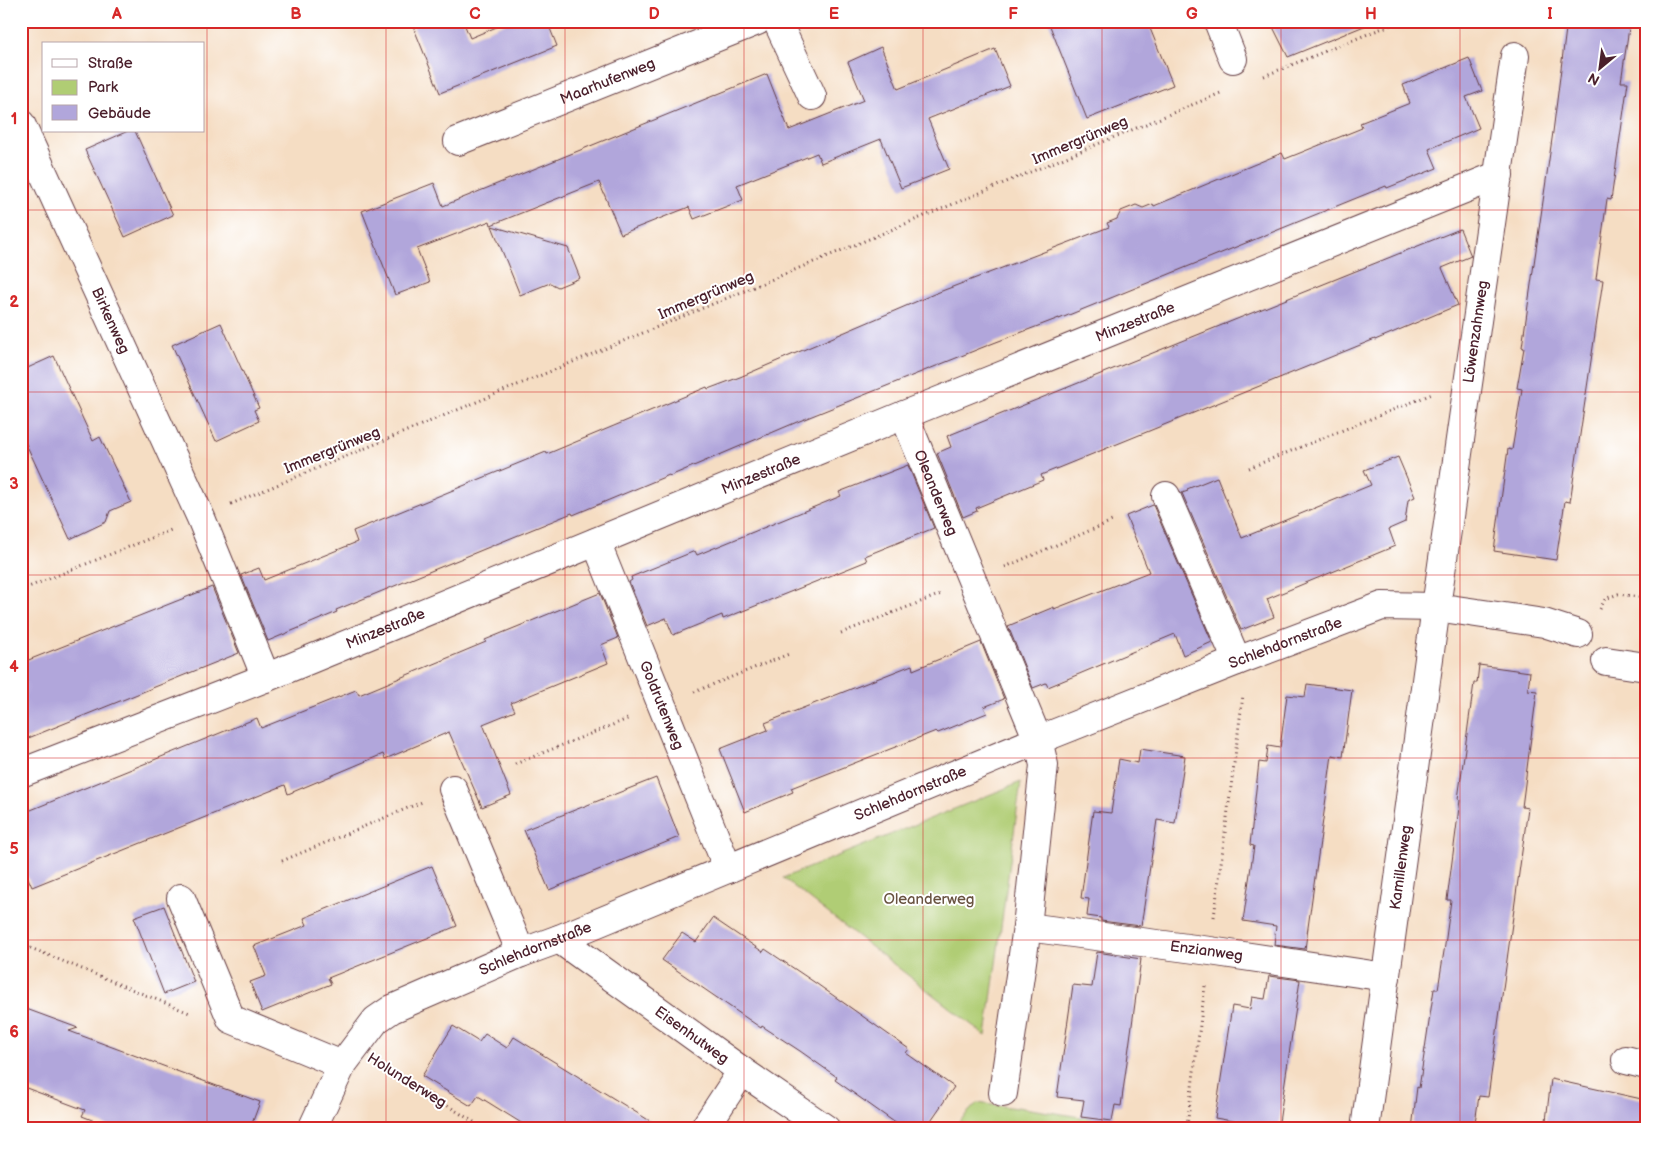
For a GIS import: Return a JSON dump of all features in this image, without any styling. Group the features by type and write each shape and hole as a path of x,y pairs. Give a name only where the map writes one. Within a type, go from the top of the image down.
{"street":[{"name":"Maarhufenweg","path":"458,141 757,21"},
{"path":"777,21 812,96"},
{"path":"1218,21 1233,59"},
{"name":"Löwenzahnweg","path":"1436,607 1516,56"},
{"name":"Birkenweg","path":"21,124 201,518 265,678"},
{"name":"Minzestraße","path":"21,772 265,678 904,415 1499,175"},
{"name":"Oleanderweg","path":"904,415 1038,740 1044,765 1027,928 1003,1093"},
{"path":"1166,496 1237,661"},
{"name":"Goldrutenweg","path":"596,542 728,869"},
{"name":"Schlehdornstraße","path":"312,1129 349,1056 376,1020 392,1009 521,953 560,939 1038,740 1237,661 1382,606 1436,607 1544,624 1578,634"},
{"name":"Kamillenweg","path":"1366,1129 1436,607"},
{"path":"1606,662 1646,667"},
{"path":"454,788 521,953"},
{"path":"181,898 231,1019 349,1056"},
{"name":"Enzianweg","path":"1027,928 1210,951 1386,977"},
{"name":"Eisenhutweg","path":"560,939 742,1071 826,1129"},
{"path":"704,1129 742,1071"}],"path":[{"path":"1260,78 1400,21"},
{"name":"Immergrünweg","path":"21,590 201,518 1224,92"},
{"path":"1249,468 1469,379"},
{"path":"1578,634 1599,611 1605,598 1618,594 1646,598"},
{"path":"515,764 789,654"},
{"path":"1187,1126 1244,683 1237,661"},
{"path":"282,861 454,788"},
{"path":"21,944 208,1021 231,1019"},
{"name":"Holunderweg","path":"349,1056 485,1129"}],"green space":[{"name":"Oleanderweg","path":"1021,782 986,1036 783,878"},
{"path":"977,1103 1017,1107 1171,1129 952,1129"}],"building":[{"path":"411,21 463,21 470,38 511,21 547,21 557,46 440,93"},
{"path":"1048,21 1147,21 1173,85 1087,119"},
{"path":"1270,21 1374,21 1374,22 1288,57"},
{"path":"1567,21 1630,21 1621,82 1628,82 1611,200 1607,199 1596,279 1603,280 1570,502 1565,501 1556,560 1494,551 1508,449 1512,450 1522,389 1517,388 1524,348 1522,347"},
{"path":"881,47 898,89 995,49 1010,86 928,119 949,169 901,188 881,139 821,163 817,153 737,185 743,200 694,219 689,207 621,234 599,182 491,225 490,221 417,249 430,282 395,295 362,211 434,183 443,206 767,74 789,130 864,100 848,62"},
{"path":"1469,58 1482,91 1466,97 1479,128 1429,149 1437,168 1387,188 1386,186 1059,319 991,344 573,515 572,513 336,610 337,612 268,641 241,575 259,568 264,580 357,542 353,531 546,452 547,454 707,387 708,389 740,377 934,294 1109,227 1107,223 1117,219 1121,211 1136,205 1143,208 1153,204 1154,206 1282,153 1285,159 1362,128 1360,123 1410,103 1403,85"},
{"path":"126,132 135,132 173,215 125,237 85,150"},
{"path":"492,226 568,248 580,278 558,287 550,283 520,295"},
{"path":"1460,229 1471,256 1442,268 1458,305 1041,475 1043,480 976,508 977,511 963,517 937,453 951,447 947,436"},
{"path":"221,323 259,408 254,410 259,421 216,441 172,345"},
{"path":"54,356 93,441 100,437 131,502 110,511 106,522 70,539 21,433 21,371"},
{"path":"1398,457 1415,497 1408,500 1405,522 1389,529 1395,546 1267,599 1274,617 1241,630 1182,493 1188,491 1187,489 1217,477 1242,538 1371,485 1364,470"},
{"path":"908,465 934,528 865,556 867,561 723,619 722,615 673,635 666,618 647,626 629,582 632,580 631,577 695,551 697,555 841,496 839,492"},
{"path":"1153,505 1212,642 1183,655 1175,634 1048,687 1046,683 1033,688 1008,626 1149,572 1126,516"},
{"path":"212,587 239,653 21,741 21,663"},
{"path":"600,593 618,638 601,645 608,663 511,703 515,711 483,724 511,795 482,807 449,732 385,759 383,754 288,794 285,785 32,887 21,862 21,814 257,718 261,728 356,690 359,695 486,642 485,640"},
{"path":"981,642 1004,699 984,707 987,713 791,788 793,792 745,812 720,749 768,730 765,723 912,665 913,670"},
{"path":"1479,665 1530,672 1528,690 1537,691 1522,807 1528,808 1488,1097 1479,1096 1474,1129 1412,1129 1417,1087 1419,1088 1434,989 1438,989 1445,945 1451,900 1447,900 1460,800 1458,799 1474,683 1477,683"},
{"path":"1307,684 1352,690 1343,757 1332,755 1305,949 1274,945 1276,926 1243,921 1254,846 1250,845 1259,762 1266,763 1268,746 1280,748 1287,695 1305,697"},
{"path":"1140,749 1185,756 1175,823 1157,820 1141,926 1101,921 1101,918 1087,916 1089,899 1081,898 1093,811 1111,813 1119,759 1138,763"},
{"path":"656,778 679,837 549,890 524,830"},
{"path":"432,866 457,926 328,978 331,984 262,1012 250,982 266,976 254,946 307,925 304,918"},
{"path":"164,906 194,982 164,994 134,917"},
{"path":"713,918 763,952 765,949 817,984 909,1049 906,1053 954,1087 925,1129 904,1129 835,1080 837,1077 800,1051 762,1026 761,1028 662,960 682,933 696,942"},
{"path":"1097,952 1141,959 1121,1106 1115,1105 1112,1121 1081,1117 1084,1100 1057,1097 1073,985 1092,987"},
{"path":"1269,976 1300,980 1278,1129 1238,1129 1238,1122 1215,1118 1232,1006 1250,1009 1252,997 1265,999"},
{"path":"21,1007 78,1028 69,1031 260,1102 250,1129 115,1129 82,1116 85,1110 21,1086"},
{"path":"453,1026 479,1042 485,1034 507,1048 514,1037 663,1129 531,1129 478,1096 471,1106 422,1076"},
{"path":"1551,1079 1646,1100 1646,1129 1545,1129"}]}
